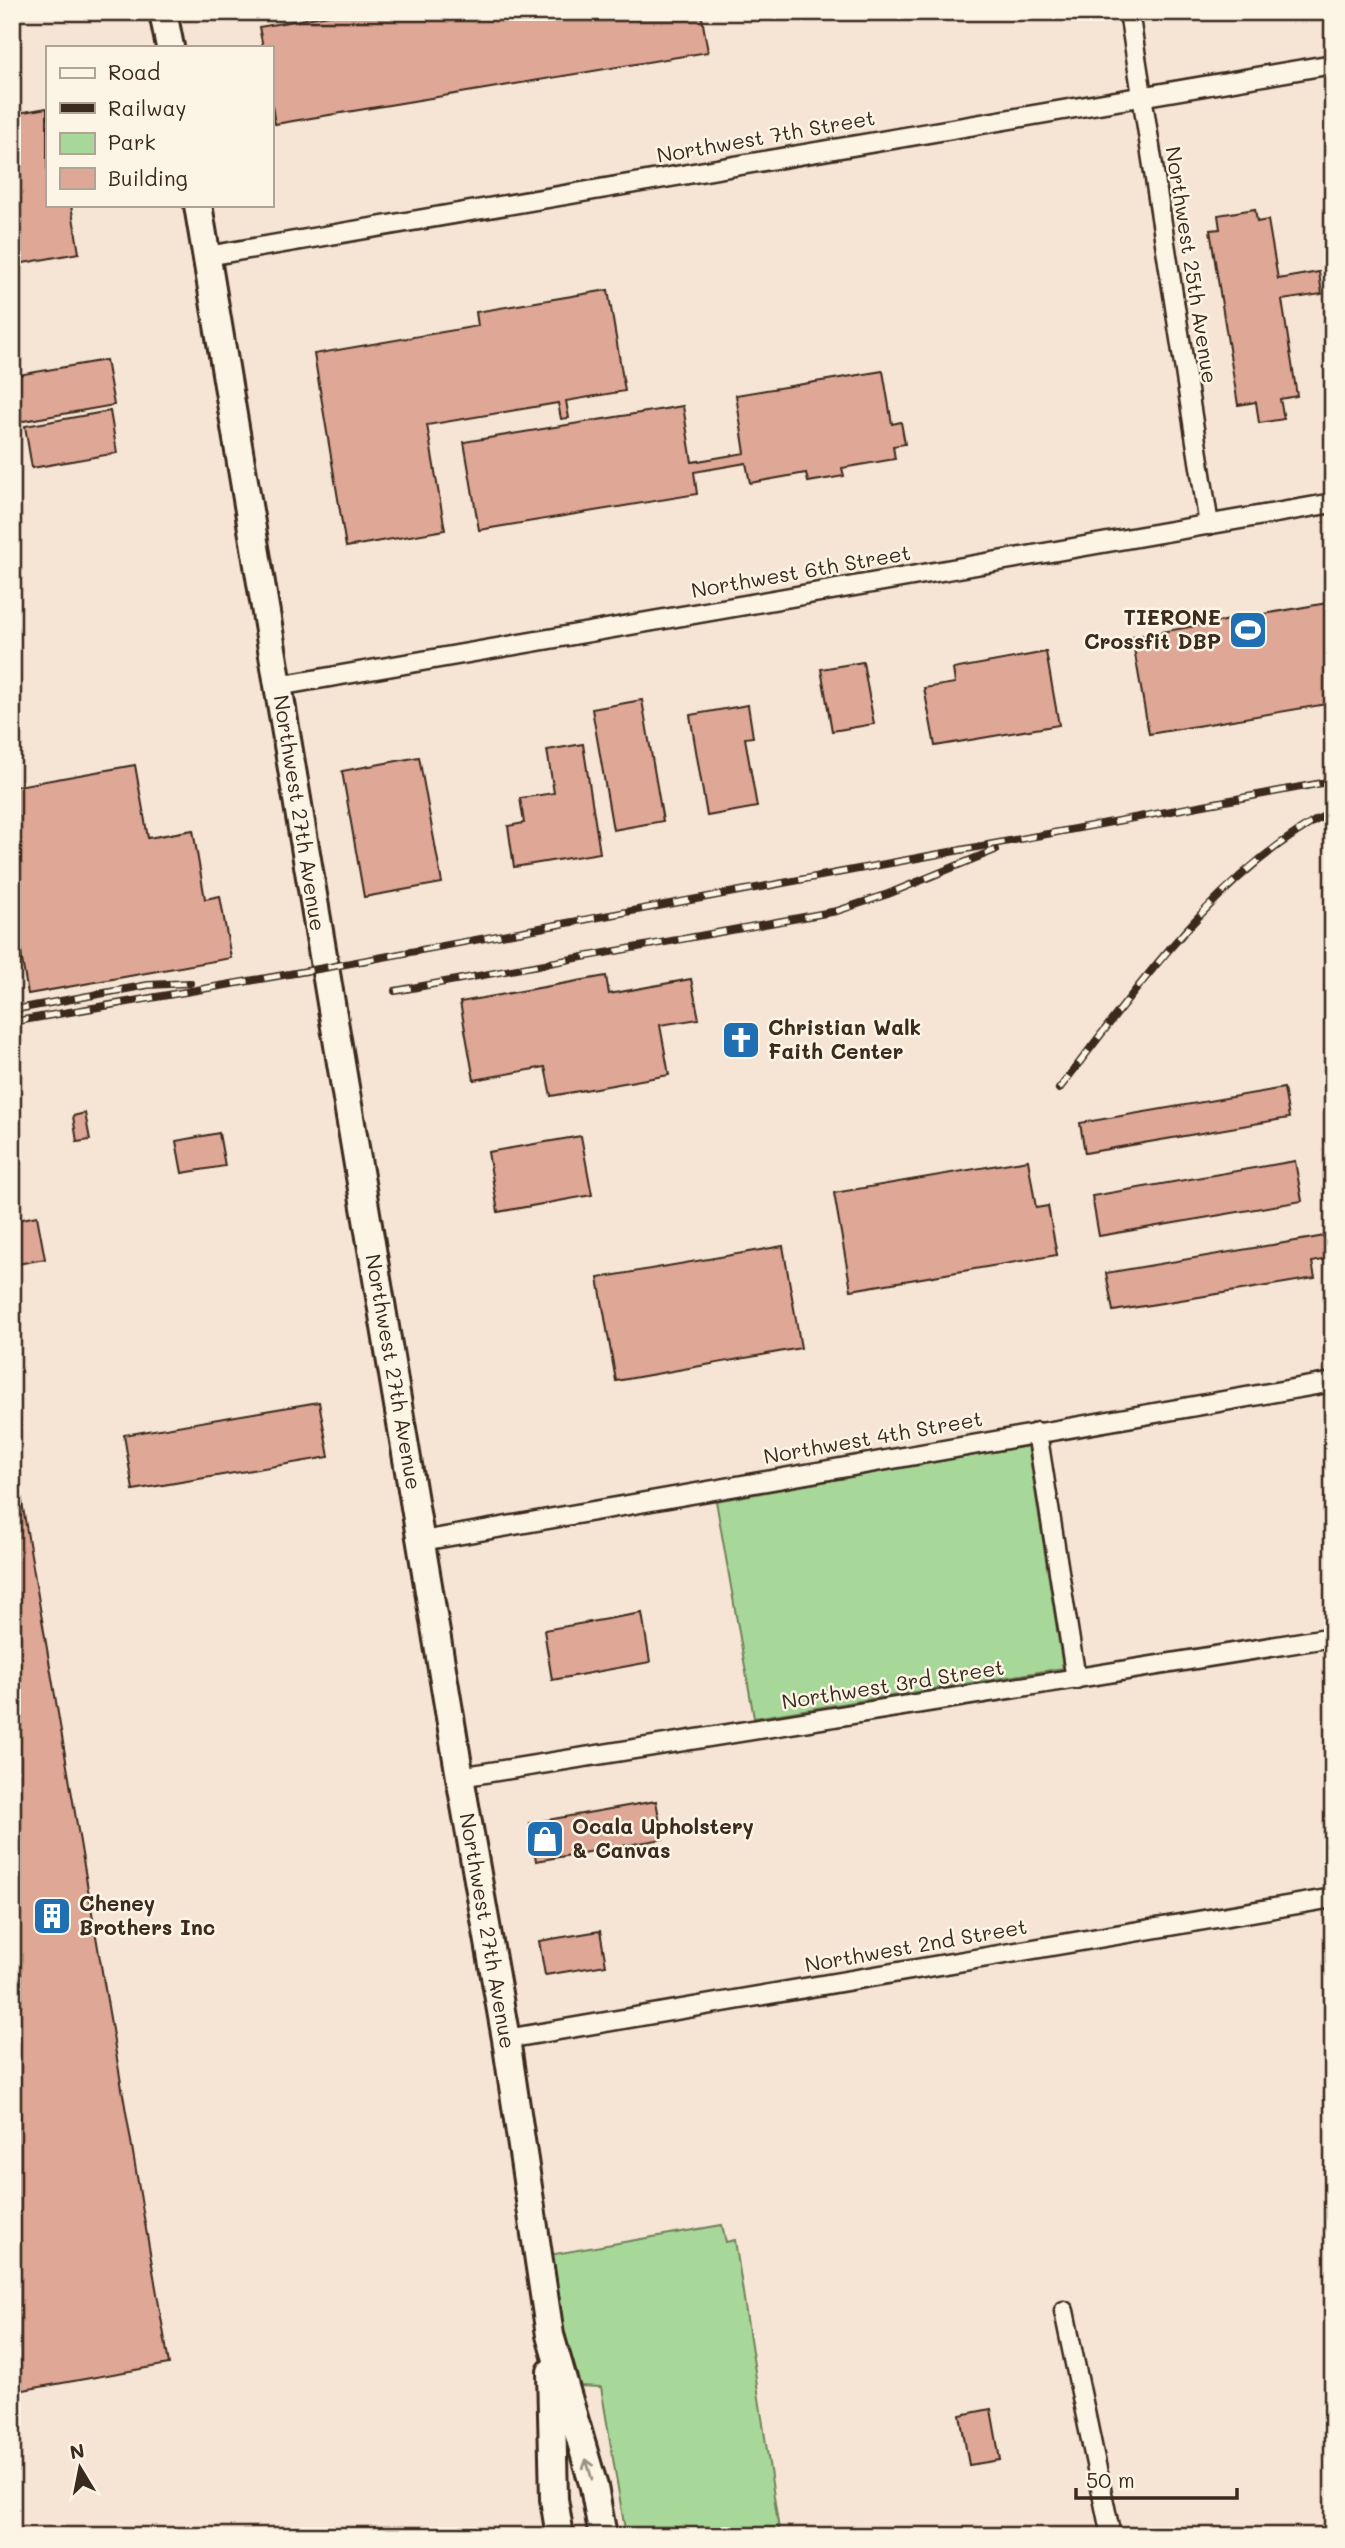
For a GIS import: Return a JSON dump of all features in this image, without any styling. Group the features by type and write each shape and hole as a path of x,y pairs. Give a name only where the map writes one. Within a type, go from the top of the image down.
{"main road":[{"path":"163,12 170,46"},
{"name":"Northwest 27th Avenue","path":"198,206 506,2039 550,2335 594,2487 603,2536"},
{"path":"550,2335 554,2499 560,2536"}],"street":[{"name":"Northwest 25th Avenue","path":"1129,12 1209,525"},
{"name":"Northwest 7th Street","path":"207,256 1333,64"},
{"name":"Northwest 6th Street","path":"278,686 1333,503"},
{"name":"Northwest 4th Street","path":"422,1541 1333,1381"},
{"path":"1037,1432 1076,1679"},
{"name":"Northwest 3rd Street","path":"460,1777 1333,1637"},
{"name":"Northwest 2nd Street","path":"506,2039 1333,1898"},
{"path":"1064,2311 1111,2536"}],"green space":[{"path":"1028,1446 1063,1668 754,1718 716,1501"},
{"path":"722,2225 726,2242 735,2240 780,2536 626,2536 601,2387 577,2386 561,2333 549,2255"}],"building":[{"path":"346,12 701,12 708,52 275,124 273,46 263,46 259,27"},
{"path":"46,108 46,206 71,206 79,253 12,265 12,114"},
{"path":"1255,209 1257,222 1268,220 1278,279 1319,272 1322,294 1282,300 1297,396 1280,399 1284,419 1259,423 1256,402 1238,405 1210,230 1220,229 1218,215"},
{"path":"608,290 625,391 566,401 569,418 561,419 558,403 427,425 445,530 346,547 314,354 478,326 476,312"},
{"path":"106,360 114,405 12,423 12,376"},
{"path":"883,371 892,424 901,422 905,444 893,446 895,459 842,468 844,476 808,482 806,473 750,483 746,463 694,472 697,494 479,530 464,442 683,406 692,462 745,453 736,395"},
{"path":"110,411 117,453 32,468 25,426"},
{"path":"1333,602 1333,703 1149,734 1132,637"},
{"path":"1046,652 1059,725 935,746 924,688 955,683 953,669"},
{"path":"863,662 874,724 832,731 821,669"},
{"path":"642,700 663,821 613,830 592,709"},
{"path":"748,705 753,737 745,738 757,807 707,816 690,715"},
{"path":"583,744 600,853 514,867 508,826 524,823 520,798 554,793 547,750"},
{"path":"419,757 442,883 364,897 342,771"},
{"path":"135,765 148,838 193,830 205,899 220,896 231,958 28,994 19,943 12,944 12,787"},
{"path":"606,976 609,994 691,979 699,1019 660,1025 669,1075 551,1096 545,1067 474,1080 460,1002"},
{"path":"1284,1088 1289,1118 1085,1153 1080,1123"},
{"path":"85,1113 90,1140 77,1142 73,1116"},
{"path":"219,1133 225,1166 182,1173 176,1141"},
{"path":"581,1136 592,1195 498,1212 488,1152"},
{"path":"1028,1160 1036,1208 1048,1206 1057,1255 851,1290 834,1193"},
{"path":"1295,1161 1302,1201 1099,1236 1092,1196"},
{"path":"37,1216 45,1259 12,1265 12,1221"},
{"path":"1325,1236 1329,1259 1312,1262 1315,1278 1113,1311 1106,1273"},
{"path":"783,1246 801,1348 616,1381 598,1278"},
{"path":"319,1402 329,1457 133,1490 124,1435"},
{"name":"Cheney Brothers Inc","path":"12,1467 16,1467 169,2364 12,2392"},
{"path":"642,1613 650,1662 552,1680 544,1630"},
{"path":"656,1801 663,1839 536,1861 530,1823"},
{"path":"600,1931 606,1965 545,1975 539,1941"},
{"path":"991,2409 1000,2460 969,2465 960,2415"}],"railway":[{"path":"12,1022 324,968 1333,781"},
{"path":"1059,1089 1150,973 1216,899 1253,865 1291,836 1333,811"},
{"path":"395,991 837,911 888,894 995,850"},
{"path":"12,1010 148,985 190,983"}],"place":[{"name":"TIERONE Crossfit DBP","path":"1248,630"},
{"name":"Christian Walk Faith Center","path":"741,1040"},
{"name":"Ocala Upholstery & Canvas","path":"545,1839"},
{"name":"Cheney Brothers Inc","path":"52,1916"}]}
